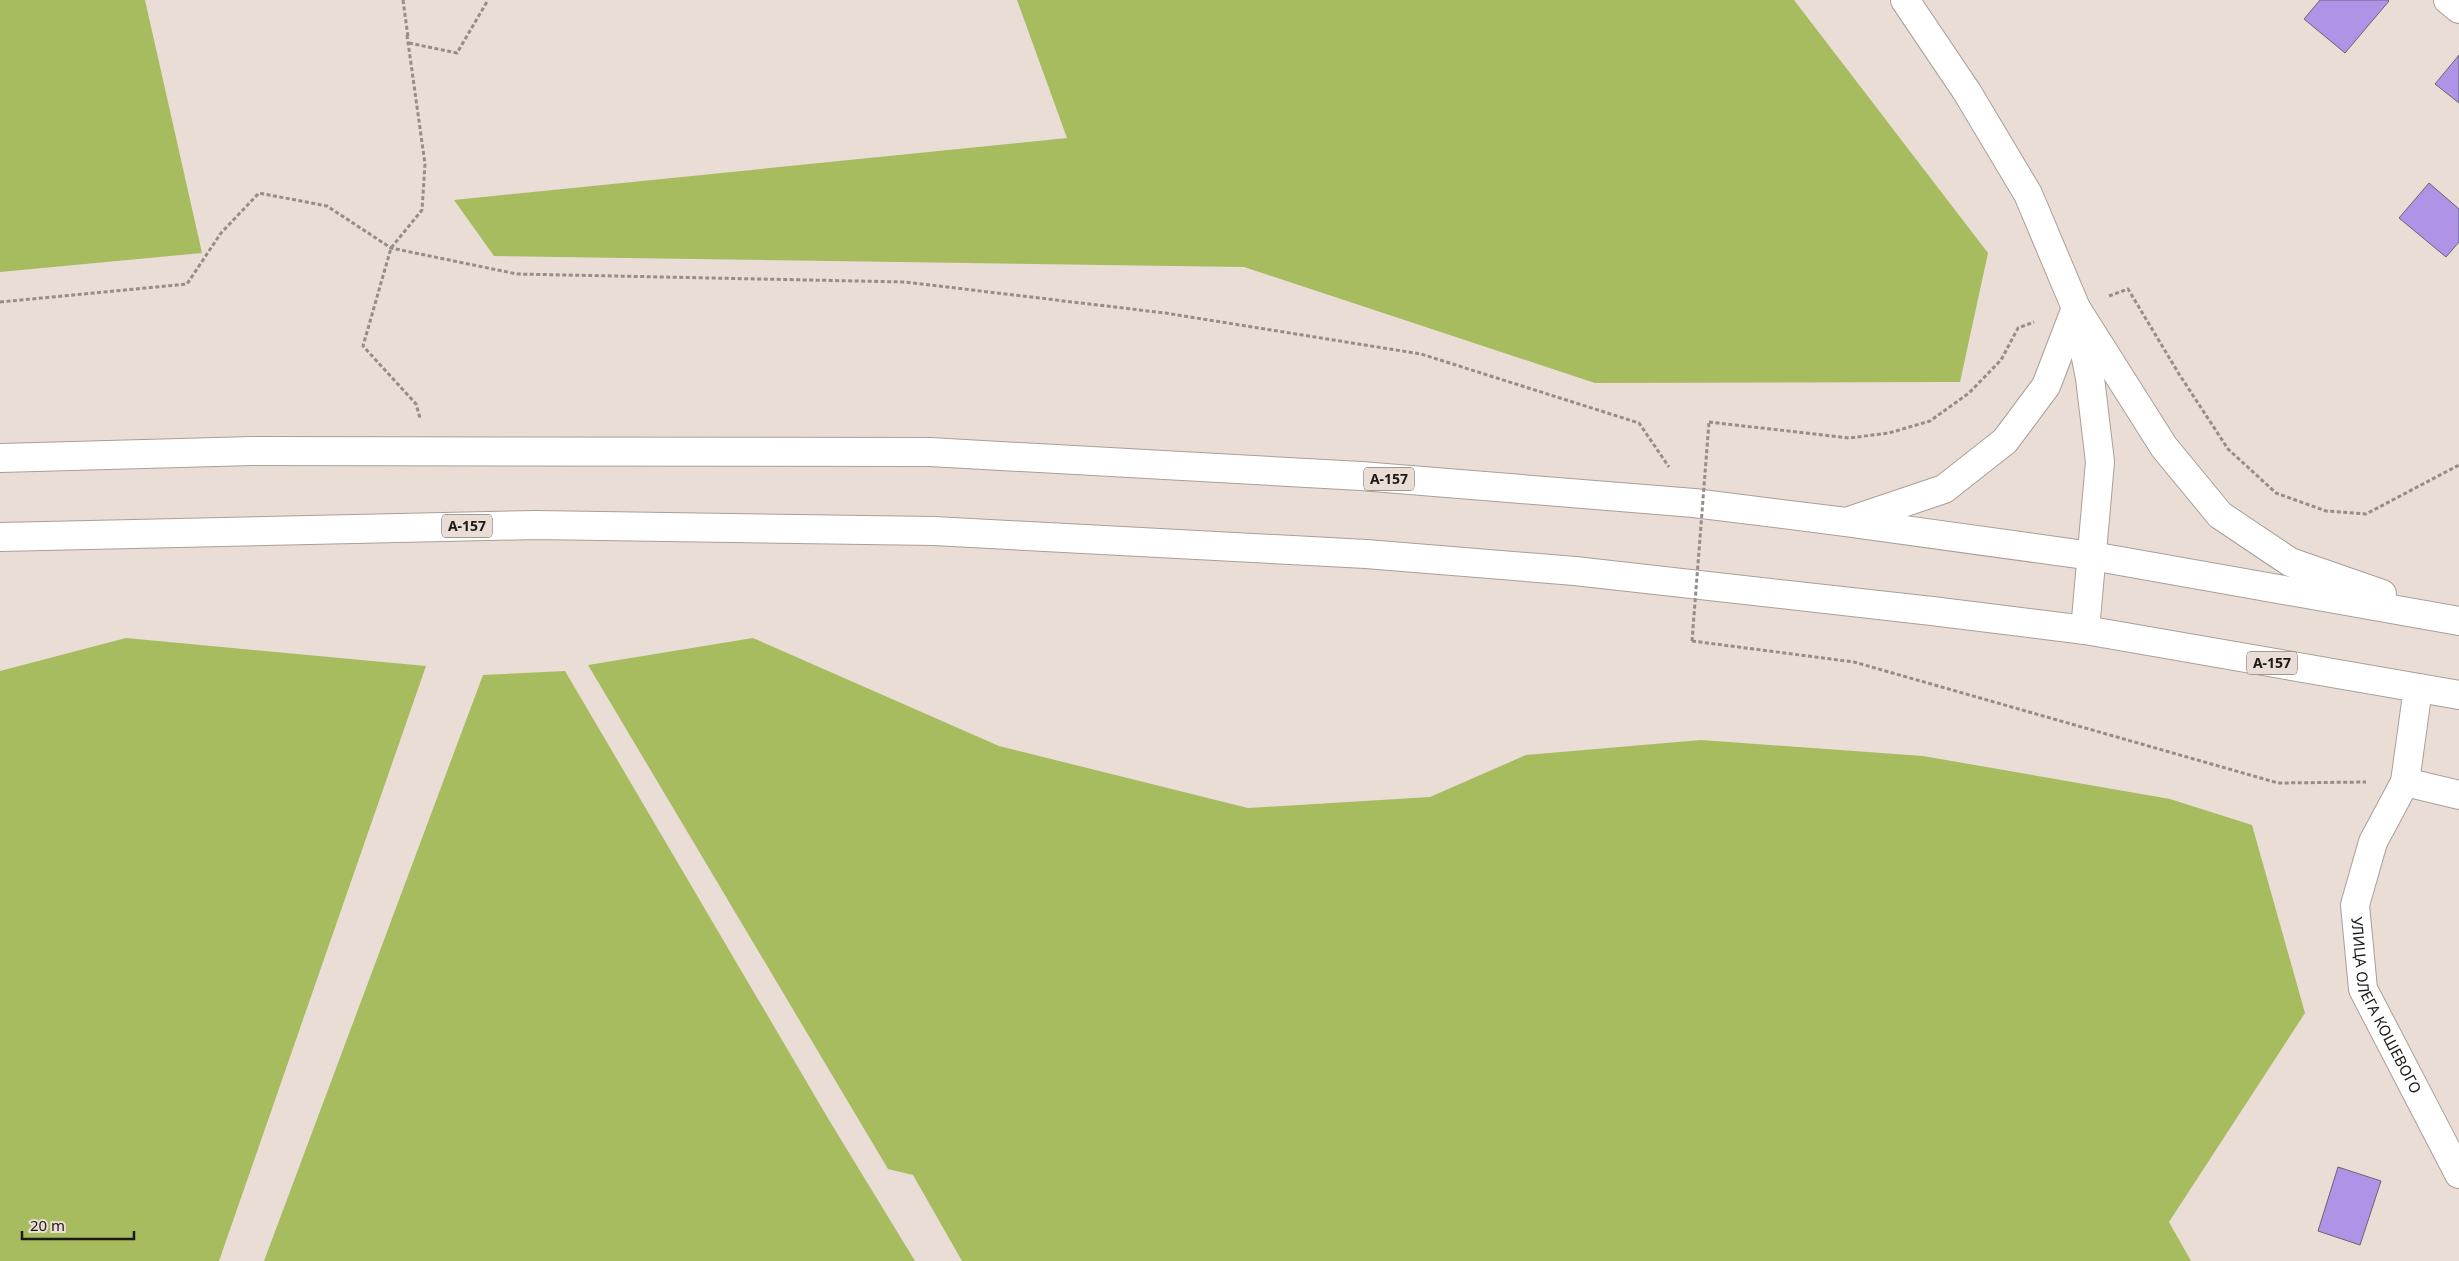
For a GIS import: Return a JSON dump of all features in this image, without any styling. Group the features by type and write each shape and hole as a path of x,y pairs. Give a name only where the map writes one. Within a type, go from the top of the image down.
{"main road":[{"path":"1905,0 1968,92 2028,194 2076,308 2164,447 2220,515 2290,562 2459,621"},
{"path":"2448,0 2459,9"},
{"path":"1846,522 1944,489 2005,441 2046,386 2076,308"},
{"path":"2076,308 2090,378 2100,462 2085,630"},
{"name":"А-157","path":"0,458 252,451 930,452 1361,476 1694,503 1846,522 2092,556 2459,621"},
{"name":"А-157","path":"0,537 536,525 934,531 1366,554 1575,571 2085,630 2459,695"},
{"name":"УЛИЦА ОЛЕГА КОШЕВОГО","path":"2418,688 2405,782 2373,842 2355,905 2363,989 2459,1174"},
{"path":"2405,782 2459,795"}],"path":[{"path":"403,0 425,164 422,210 391,248 363,346 416,404 430,450"},
{"path":"407,36 409,44 457,53 488,0"},
{"path":"0,302 187,284 221,233 259,193 327,206 391,248 517,274 905,282 1165,313 1421,354 1639,423 1694,503"},
{"path":"2405,782 2278,783 1854,662 1692,641 1709,422 1849,438 1889,434 1930,421 1969,394 2001,360 2018,328 2128,289 2179,374 2228,449 2276,493 2326,511 2366,514 2459,465"}],"green space":[{"path":"0,0 145,0 202,253 0,272"},
{"path":"1017,0 1794,0 1988,253 1960,382 1595,383 1244,267 494,256 454,200 1067,138"},
{"path":"126,638 426,666 219,1261 0,1261 0,671"},
{"path":"753,638 999,746 1248,808 1430,797 1526,755 1701,740 1923,756 2170,799 2252,825 2305,1013 2169,1222 2191,1261 962,1261 913,1175 888,1169 588,665"},
{"path":"565,671 829,1120 915,1261 264,1261 483,675"}],"building":[{"path":"2320,0 2389,1 2345,53 2304,19"},
{"path":"2459,55 2459,103 2435,84"},
{"path":"2429,183 2459,209 2459,242 2446,257 2399,218"},
{"path":"2338,1167 2381,1181 2360,1245 2318,1231"}]}
